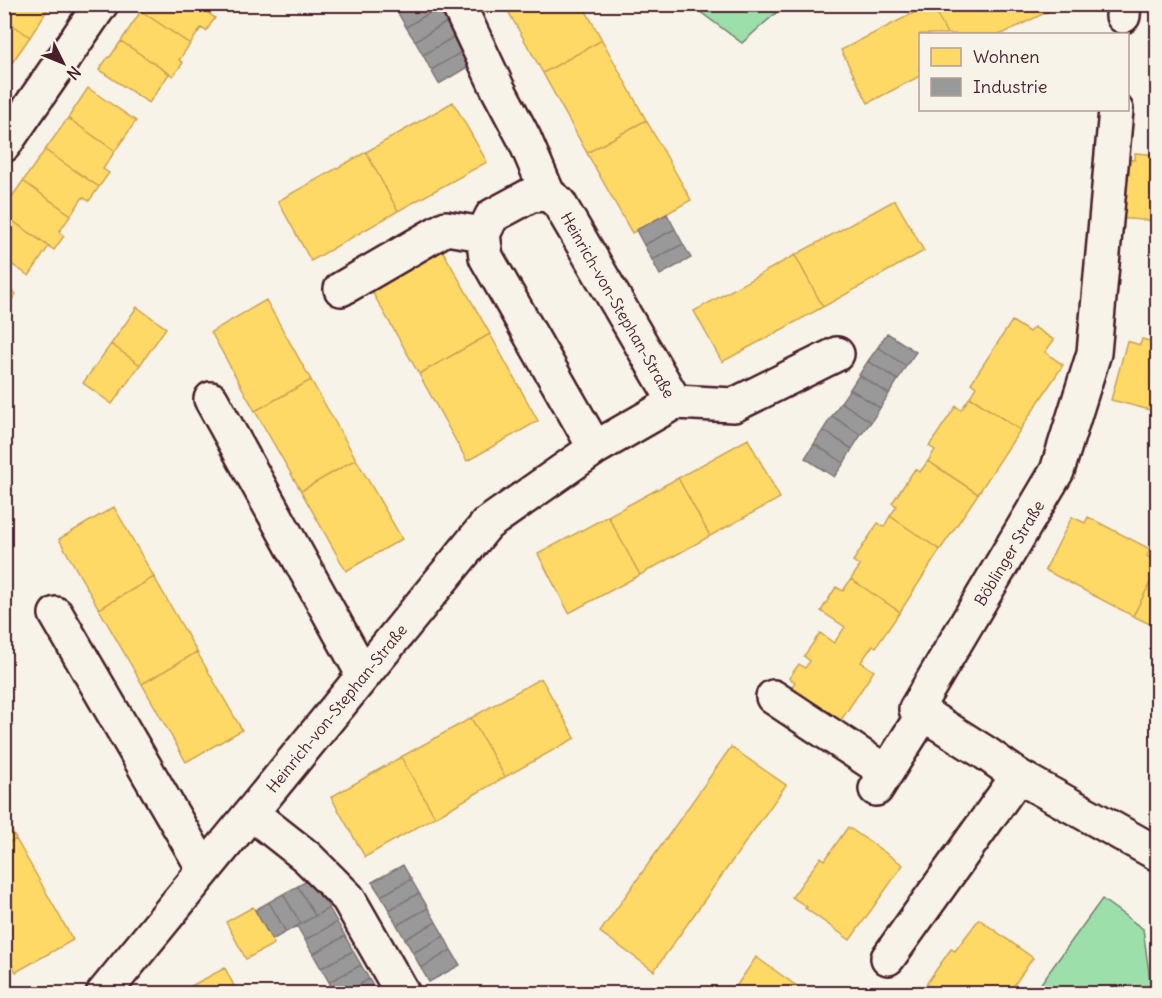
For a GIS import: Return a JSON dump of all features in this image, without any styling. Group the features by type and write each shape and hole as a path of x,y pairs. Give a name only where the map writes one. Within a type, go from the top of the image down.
{"street":[{"path":"4,145 101,4"},
{"name":"Heinrich-von-Stephan-Straße","path":"103,993 487,524 595,448 675,402 559,203 548,194 524,138 458,4"},
{"name":"Böblinger Straße","path":"924,713 916,709 1057,471 1094,353 1116,111"},
{"path":"548,194 531,195 492,216 483,234 486,257 595,448"},
{"path":"341,289 446,228 483,234"},
{"path":"675,402 734,405 837,354"},
{"path":"211,399 363,674"},
{"path":"56,614 204,869"},
{"path":"773,697 881,780 924,713 1018,776 1158,854"},
{"path":"888,958 1018,776"},
{"path":"251,813 307,857 348,898 403,993"}],"green space":[{"path":"691,5 785,5 742,43"},
{"path":"1102,899 1143,929 1151,987 1147,993 1034,993"}],"building: Wohnen":[{"path":"4,4 47,4 50,6 30,37 4,19"},
{"path":"146,4 196,4 215,18 206,31 201,28 190,44 141,11"},
{"path":"196,4 216,4 210,14"},
{"path":"504,4 582,4 602,40 543,73"},
{"path":"931,4 946,33 919,33 919,77 868,103 841,50"},
{"path":"932,4 1046,4 1049,11 1004,33 946,33"},
{"path":"141,11 190,44 179,60 183,63 173,76 121,41"},
{"path":"4,19 30,37 9,67 4,64"},
{"path":"602,40 646,120 587,153 543,73"},
{"path":"121,41 169,74 149,103 99,70"},
{"path":"88,88 136,121 115,151 68,118"},
{"path":"453,102 487,162 398,211 366,152"},
{"path":"68,118 115,151 103,169 109,173 99,187 45,150"},
{"path":"646,120 691,200 632,233 587,153"},
{"path":"45,150 99,187 89,201 83,197 71,215 23,181"},
{"path":"366,152 398,211 311,261 278,201"},
{"path":"1135,153 1158,155 1158,221 1114,218 1119,159 1135,160"},
{"path":"23,181 71,215 59,232 64,236 54,250 4,215 4,208"},
{"path":"895,200 924,251 823,307 795,255"},
{"path":"4,215 49,246 29,276 4,259"},
{"path":"441,248 490,334 419,374 370,288"},
{"path":"795,255 823,307 722,362 694,311"},
{"path":"4,286 16,294 4,311"},
{"path":"266,300 311,380 255,411 211,332"},
{"path":"137,307 166,328 140,365 111,344"},
{"path":"1012,321 1029,332 1034,327 1054,340 1045,352 1063,365 1020,430 970,397 976,387 971,383"},
{"path":"490,334 538,421 467,461 419,374"},
{"path":"1142,339 1158,343 1158,412 1111,400 1127,341 1140,345"},
{"path":"111,344 140,365 112,404 83,383"},
{"path":"311,380 356,459 301,491 255,411"},
{"path":"970,397 1020,430 978,494 928,461 935,450 929,446 956,406 961,410"},
{"path":"748,439 780,498 710,536 678,478"},
{"path":"356,459 402,539 346,571 301,491"},
{"path":"928,461 978,494 940,550 890,516 897,506 892,503 915,469 920,472"},
{"path":"678,478 710,536 640,575 608,516"},
{"path":"114,507 154,577 99,609 59,539"},
{"path":"608,516 640,575 569,613 538,554"},
{"path":"890,516 940,550 900,612 851,579 860,566 853,561 878,523 884,527"},
{"path":"1072,517 1085,523 1088,517 1150,549 1147,556 1158,561 1158,568 1133,616 1045,570"},
{"path":"1158,568 1158,628 1133,616"},
{"path":"154,577 197,652 142,684 99,609"},
{"path":"851,579 900,612 876,647 873,645 861,662 874,671 837,726 788,693 795,682 789,678 799,664 805,668 810,661 804,656 820,633 834,643 845,627 821,611 836,587 843,591"},
{"path":"197,652 242,730 186,762 142,684"},
{"path":"541,678 575,738 505,777 471,718"},
{"path":"471,718 505,777 435,817 401,757"},
{"path":"731,747 786,785 654,971 600,932"},
{"path":"401,757 435,817 365,857 331,797"},
{"path":"4,819 16,839 4,846"},
{"path":"848,827 903,865 850,940 792,897 821,857 825,860"},
{"path":"16,839 73,940 16,972 4,952 4,846"},
{"path":"253,907 274,944 246,959 226,922"},
{"path":"979,919 1033,958 1008,994 926,994 922,990 951,949 955,951"},
{"path":"756,957 808,994 731,994"},
{"path":"225,968 238,994 176,994"}],"building: Industrie":[{"path":"412,4 436,4 438,8 406,27 398,13"},
{"path":"438,8 447,22 415,41 406,27"},
{"path":"447,22 455,36 423,55 415,41"},
{"path":"455,36 463,51 431,70 423,55"},
{"path":"463,51 471,65 439,84 431,70"},
{"path":"667,214 675,229 644,245 636,230"},
{"path":"675,229 683,244 652,260 644,245"},
{"path":"683,244 691,258 660,275 652,260"},
{"path":"887,333 916,352 906,366 878,347"},
{"path":"878,347 906,366 898,380 868,361"},
{"path":"868,361 898,380 889,394 859,375"},
{"path":"859,375 889,394 880,408 850,389"},
{"path":"850,389 880,408 871,422 841,402"},
{"path":"841,402 871,422 861,435 832,416"},
{"path":"832,416 861,435 852,449 823,430"},
{"path":"823,430 852,449 844,463 814,444"},
{"path":"814,444 844,463 834,477 805,458"},
{"path":"403,865 411,879 381,896 372,882"},
{"path":"312,878 329,908 315,916 298,886"},
{"path":"411,879 419,893 389,910 381,896"},
{"path":"298,886 315,916 301,924 283,894"},
{"path":"419,893 428,908 397,925 389,910"},
{"path":"283,894 301,924 286,932 269,902"},
{"path":"269,902 286,932 272,940 255,910"},
{"path":"329,908 337,922 305,940 297,926"},
{"path":"428,908 436,922 405,939 397,925"},
{"path":"337,922 345,936 313,954 305,940"},
{"path":"436,922 444,936 413,953 405,939"},
{"path":"345,936 353,951 321,968 313,954"},
{"path":"444,936 451,950 421,968 413,953"},
{"path":"451,950 460,965 429,982 421,968"},
{"path":"353,951 361,965 329,982 321,968"},
{"path":"361,965 369,979 343,994 335,994 329,982"},
{"path":"369,979 377,993 343,994"}]}
